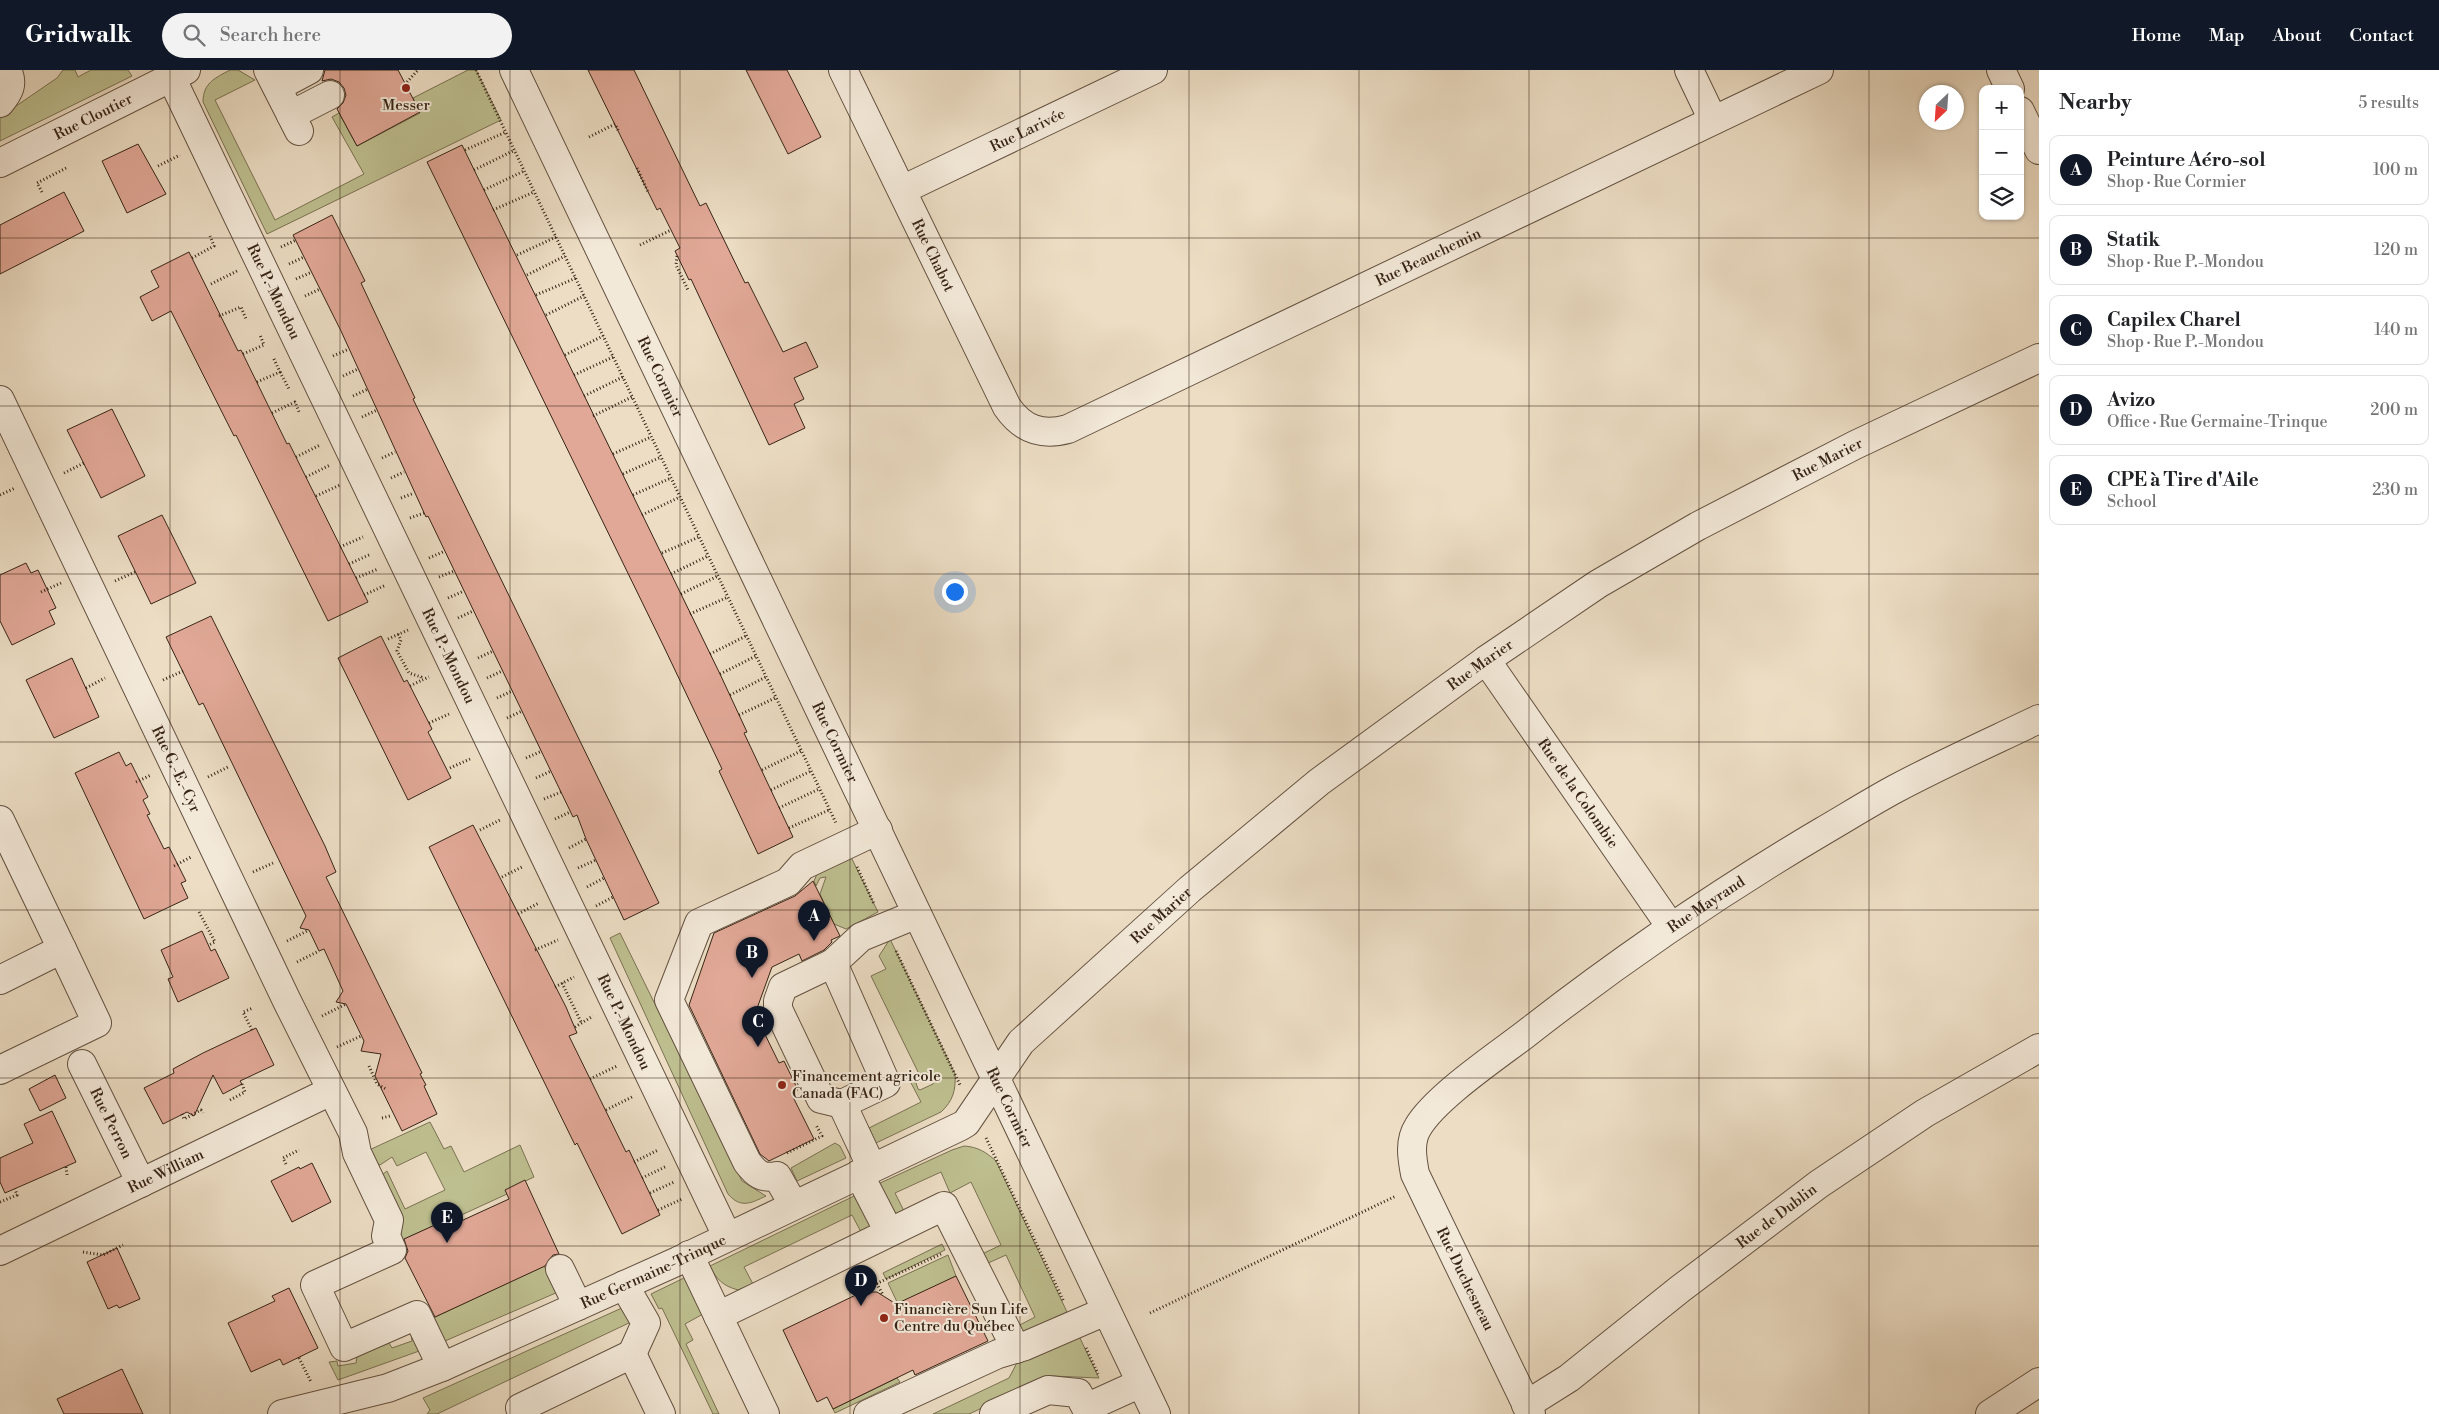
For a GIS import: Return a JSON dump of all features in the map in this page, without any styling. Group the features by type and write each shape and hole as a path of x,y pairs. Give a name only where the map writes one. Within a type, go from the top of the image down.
{"street":[{"path":"309,70 272,78 295,123 330,95"},
{"name":"Rue Cormier","path":"514,70 1156,1414"},
{"name":"Rue Chabot","path":"843,70 1007,407 1015,419 1035,431"},
{"name":"Rue Larivée","path":"902,190 1153,70"},
{"path":"1689,70 1713,120"},
{"name":"Rue Beauchemin","path":"1035,431 1057,432 1068,429 1819,70"},
{"path":"2001,70 2008,85"},
{"path":"0,103 8,92 6,77"},
{"name":"Rue Cloutier","path":"0,163 161,77"},
{"name":"Rue P.-Mondou","path":"161,77 454,665 727,1236"},
{"path":"2024,119 2039,150"},
{"name":"Rue Marier","path":"995,1079 1021,1042 1239,846 1358,752 1486,660 1598,584 1698,526 1854,444 2039,358"},
{"name":"Rue G.-E.-Cyr","path":"0,400 354,1137 356,1153 389,1220 386,1236 392,1250 316,1285 344,1346 417,1315 442,1366"},
{"name":"Rue de la Colombie","path":"1486,660 1671,927"},
{"name":"Rue Mayrand","path":"1412,1141 1424,1119 1456,1089 1574,996 1671,927 1779,857 1895,789 2039,719"},
{"path":"0,820 98,1023 0,1070"},
{"path":"793,1204 777,1176 767,1178 761,1176 754,1172 747,1162 669,1000 699,924 788,882 802,866 878,830"},
{"path":"833,963 886,1083 842,1104 822,1099 778,1009 779,997 783,987 833,963 862,937 917,914"},
{"path":"0,980 62,949"},
{"name":"Rue de Dublin","path":"1528,1409 1680,1289 1819,1184 1925,1114 2039,1048"},
{"name":"Rue Perron","path":"82,1064 141,1183"},
{"name":"Rue Germaine-Trinque","path":"282,1414 388,1388 578,1306 689,1255 966,1123 995,1079"},
{"name":"Rue William","path":"0,1251 332,1091"},
{"path":"842,1104 865,1171 889,1232"},
{"name":"Rue Duchesneau","path":"1412,1141 1413,1163 1426,1198 1528,1409"},
{"path":"718,1316 944,1206 1016,1349"},
{"path":"689,1255 765,1414"},
{"path":"560,1269 578,1306"},
{"path":"523,1414 520,1408 632,1354 646,1323 624,1285"},
{"path":"868,1414 998,1354 1016,1349 1106,1311"},
{"path":"632,1354 661,1414"},
{"path":"994,1414 1048,1390 1078,1393 1087,1411 1141,1383"},
{"path":"1990,1414 2035,1391"}],"path":[{"path":"407,82 418,70"},
{"path":"476,70 961,1086"},
{"path":"589,137 615,124 619,132"},
{"path":"465,150 506,132"},
{"path":"474,170 515,150"},
{"path":"42,192 37,184 68,167"},
{"path":"637,168 648,192"},
{"path":"484,190 524,171"},
{"path":"494,210 534,192"},
{"path":"640,245 671,230"},
{"path":"192,258 214,246 210,236"},
{"path":"517,255 556,237"},
{"path":"527,275 565,256"},
{"path":"678,256 676,265 688,290"},
{"path":"536,295 576,278"},
{"path":"546,315 584,296"},
{"path":"219,316 241,307 246,319"},
{"path":"243,354 264,345 260,336"},
{"path":"565,355 603,336"},
{"path":"574,375 613,356"},
{"path":"273,357 289,389"},
{"path":"257,382 280,372"},
{"path":"584,396 623,377"},
{"path":"593,416 632,397"},
{"path":"272,414 295,402 299,412"},
{"path":"613,454 651,437"},
{"path":"623,474 661,456"},
{"path":"633,495 671,478"},
{"path":"642,515 680,497"},
{"path":"662,553 699,537"},
{"path":"671,574 708,556"},
{"path":"681,594 718,576"},
{"path":"690,614 728,597"},
{"path":"398,634 401,640 397,651 409,673 421,677 422,680"},
{"path":"710,654 746,636"},
{"path":"720,674 756,656"},
{"path":"410,686 454,665"},
{"path":"730,695 766,677"},
{"path":"739,714 775,698"},
{"path":"762,770 801,751"},
{"path":"771,790 811,771"},
{"path":"780,808 819,790"},
{"path":"789,828 829,810"},
{"path":"200,912 215,942 209,945"},
{"path":"562,983 581,1022"},
{"path":"252,1030 243,1012 253,1008"},
{"path":"369,1066 377,1084 386,1089"},
{"path":"230,1100 245,1092 242,1084"},
{"path":"182,1114 184,1119 201,1110 203,1113"},
{"path":"382,1118 390,1116"},
{"path":"286,1164 283,1158 299,1150"},
{"path":"994,1156 1065,1304"},
{"path":"66,1166 67,1175"},
{"path":"0,1202 17,1195 15,1189"},
{"path":"1150,1313 1404,1192"},
{"path":"83,1252 103,1255 123,1245"},
{"path":"866,1288 948,1251"},
{"path":"874,1277 882,1295"},
{"path":"1083,1343 1099,1376"}],"green space":[{"path":"63,70 75,70 78,77 91,70 128,70 132,76 0,141 0,117 57,78"},
{"path":"230,70 238,70 255,80 215,100 275,220 364,174 332,117 339,113 357,146 420,113 413,98 468,70 476,70 501,120 267,234 203,102 205,90 211,82"},
{"path":"851,857 878,912 846,929 834,924 820,894 826,877 820,878 816,886 814,881 817,874"},
{"path":"620,933 742,1181 766,1196 751,1202 742,1203 737,1202 728,1194 610,938"},
{"path":"890,939 955,1074 955,1080 951,1099 941,1112 876,1143 869,1128 921,1102 911,1083 920,1076 871,976 886,969 879,956","holes":["929,1075 934,1078 933,1084 920,1090 918,1089 916,1083"]},
{"path":"430,1122 444,1149 451,1146 464,1172 520,1145 534,1177 506,1190 507,1194 457,1217 454,1211 445,1216 446,1220 398,1242 397,1234 403,1219 382,1175 387,1171 405,1209 445,1190 426,1152 397,1166 392,1157 380,1165 370,1159 367,1151"},
{"path":"835,1143 840,1146 846,1158 797,1181 791,1168"},
{"path":"964,1146 981,1150 996,1161 1067,1312 1019,1334 1016,1327 1035,1317 1006,1255 986,1264 982,1254 1001,1245 971,1182 950,1193 941,1172 895,1193 904,1211 894,1215 878,1184"},
{"path":"854,1196 871,1227 861,1232 852,1215 744,1267 753,1284 738,1290 724,1284 712,1271 710,1266"},
{"path":"942,1244 945,1250 886,1279 883,1273"},
{"path":"948,1255 956,1276 898,1304 888,1283"},
{"path":"544,1266 558,1292 445,1341 433,1318"},
{"path":"686,1277 703,1314 685,1324 693,1340 686,1344 719,1414 713,1414 662,1308 659,1309 651,1294"},
{"path":"624,1307 631,1322 437,1414 427,1414 430,1410 423,1398"},
{"path":"411,1333 422,1350 338,1380 329,1362 337,1361 338,1366 356,1363 357,1356 389,1343 392,1348 412,1341"},
{"path":"1079,1336 1099,1378 1052,1376 969,1414 933,1414 1009,1378 1019,1359 1031,1359"},
{"path":"897,1378 900,1382 835,1413 833,1409"}],"building":[{"path":"325,70 398,70 420,112 357,146 337,109 343,103 346,95 344,88 339,82 331,79 322,81"},
{"path":"588,70 634,70 700,206 706,203 745,283 748,282 783,352 806,342 818,367 794,378 804,399 794,404 805,428 769,445 691,279 689,280 675,251 680,248 660,208 657,210"},
{"path":"746,70 787,70 821,137 788,154"},
{"path":"138,144 166,194 127,213 102,161"},
{"path":"462,145 720,674 747,732 744,733 793,837 758,854 719,771 722,769 664,647 427,162"},
{"path":"64,192 84,231 0,274 0,225"},
{"path":"332,215 365,281 361,283 415,398 413,399 659,903 624,920 586,839 577,815 573,817 428,516 426,517 341,331 293,235"},
{"path":"189,252 238,351 241,350 287,444 289,443 368,602 328,621 236,435 234,436 171,311 152,321 140,297 159,287 151,271"},
{"path":"112,409 145,476 101,498 67,430"},
{"path":"162,515 196,583 151,604 118,536"},
{"path":"26,563 31,573 38,570 56,608 49,611 55,624 12,645 0,621 0,575"},
{"path":"211,616 325,846 336,872 326,877 422,1073 420,1074 426,1085 424,1086 437,1114 402,1131 375,1076 381,1054 361,1051 364,1041 346,1004 336,1002 343,991 324,949 319,951 309,930 300,928 306,916 203,703 199,705 166,637"},
{"path":"381,636 404,682 407,680 432,729 428,732 451,778 408,800 338,658"},
{"path":"72,658 99,717 54,738 26,680"},
{"path":"119,752 126,766 131,763 148,797 143,800 150,814 147,815 164,849 169,847 186,881 181,883 188,898 144,919 75,773"},
{"path":"473,825 566,1007 577,1033 569,1036 626,1152 629,1150 660,1215 622,1234 577,1143 575,1145 429,847"},
{"path":"813,881 840,936 831,940 832,942 824,950 802,961 799,954 772,967 755,1014 779,1063 784,1061 798,1090 791,1093 814,1139 769,1161 760,1154 689,1005 714,933 795,896"},
{"path":"202,931 211,951 215,949 229,978 178,1002 168,979 173,977 161,950"},
{"path":"256,1028 274,1065 240,1081 242,1084 223,1094 213,1075 194,1116 187,1112 163,1124 144,1088 174,1073 173,1069"},
{"path":"55,1075 66,1098 40,1111 29,1089"},
{"path":"52,1111 76,1162 5,1193 0,1182 0,1158 33,1143 24,1124"},
{"path":"312,1163 331,1202 292,1222 271,1181 299,1167 300,1169"},
{"path":"525,1180 559,1254 553,1255 545,1266 435,1317 405,1258 408,1251 404,1239 446,1220 450,1226 509,1199 505,1190"},
{"path":"117,1248 140,1299 119,1308 117,1305 108,1309 87,1262"},
{"path":"956,1276 988,1341 915,1375 913,1370 833,1409 827,1397 817,1402 783,1330 862,1292 877,1292 896,1304"},
{"path":"289,1288 318,1348 283,1365 280,1359 251,1372 228,1323 275,1301 272,1296"},
{"path":"122,1369 143,1414 64,1414 57,1399"}],"place":[{"name":"Messer","path":"406,88"},
{"name":"Peinture Aéro-sol","path":"814,941"},
{"name":"Statik","path":"752,978"},
{"name":"Capilex Charel","path":"758,1047"},
{"name":"Financement agricole Canada (FAC)","path":"782,1085"},
{"name":"CPE à Tire d'Aile","path":"447,1243"},
{"name":"Avizo","path":"861,1306"},
{"name":"Financière Sun Life Centre du Québec","path":"884,1318"}]}
